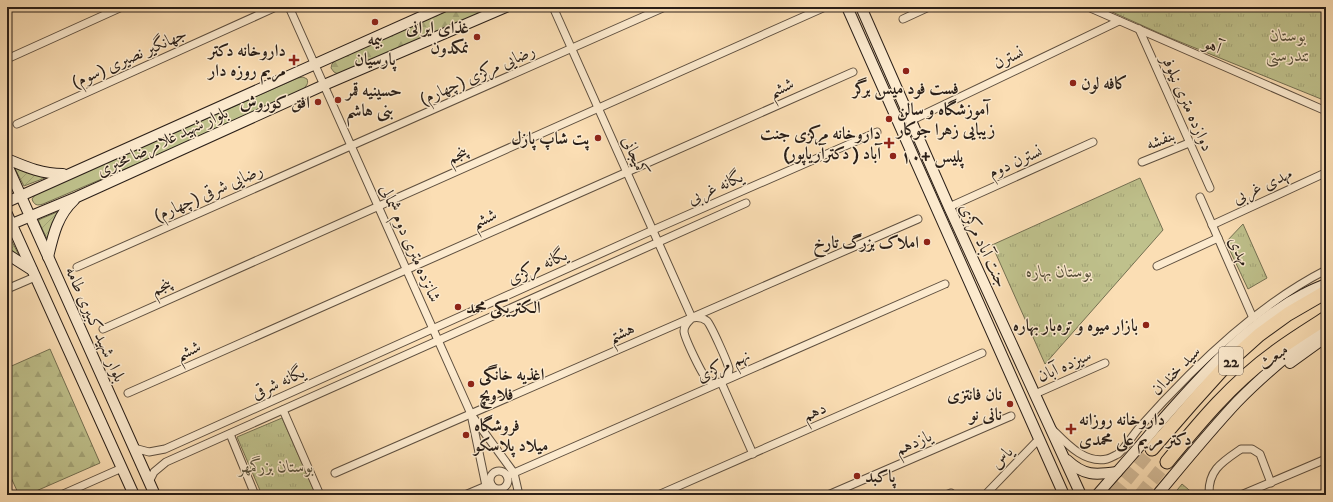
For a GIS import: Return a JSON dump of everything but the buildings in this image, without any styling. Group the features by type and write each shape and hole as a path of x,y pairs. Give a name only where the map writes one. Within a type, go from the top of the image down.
{"highway":[{"name":"22","path":"1152,449 1230,361 1258,335 1288,314 1326,292"},
{"name":"22","path":"1168,462 1195,428 1247,375 1274,352 1326,318"}],"main road":[{"name":"بلوار شهید غلامرضا مخبری","path":"7,202 443,7"},
{"name":"بلوار شهید غلامرضا مخبری","path":"9,225 77,198 324,85 506,7"},
{"name":"جنت آباد مرکزی","path":"847,7 1039,439 1062,495"},
{"name":"جنت آباد مرکزی","path":"861,7 949,207 1081,495"},
{"path":"7,159 37,171 50,174 67,174"},
{"name":"بلوار شهید کبیری طامه","path":"7,165 155,495"},
{"path":"48,257 57,223 68,206 77,198"},
{"name":"بلوار شهید کبیری طامه","path":"7,214 9,225 34,273 134,495"},
{"path":"7,254 34,273"},
{"path":"1097,495 1205,372 1229,350 1278,310 1303,294 1326,284"},
{"path":"985,319 998,313"},
{"path":"1159,493 1213,428 1239,401 1276,366 1326,326"},
{"name":"مبعث","path":"1239,401 1326,338"},
{"path":"1063,456 1074,467 1082,471 1091,474 1114,475"},
{"path":"1108,495 1108,486 1114,475"}],"street":[{"path":"7,59 122,7"},
{"name":"جهانگیر نصیری (سوم)","path":"17,124 276,7"},
{"name":"شانزده متری دوم شمالی","path":"289,7 471,414 511,475 519,495"},
{"name":"کمیجانی","path":"553,7 692,318"},
{"name":"رضایی مرکزی (چهارم)","path":"351,146 665,7"},
{"path":"903,19 929,7"},
{"name":"آهو","path":"1088,7 1326,111"},
{"name":"پنجم","path":"103,329 823,8"},
{"name":"نسترن","path":"910,120 1119,21"},
{"name":"دوازده متری نیلوفر","path":"1139,29 1210,188"},
{"name":"ششم","path":"128,393 853,72"},
{"name":"یگانه غربی","path":"653,230 877,132"},
{"name":"نسترن دوم","path":"949,207 1093,142"},
{"name":"بنفشه","path":"1142,162 1189,142"},
{"name":"رضایی شرقی (چهارم)","path":"77,267 351,146"},
{"name":"مهدی غربی","path":"1212,225 1325,173"},
{"name":"مهدی","path":"1200,197 1253,318"},
{"name":"یگانه غربی","path":"658,242 746,203"},
{"name":"هشتم","path":"335,473 918,219"},
{"name":"یگانه مرکزی","path":"433,329 653,230"},
{"path":"1157,266 1218,238"},
{"name":"یگانه مرکزی","path":"438,340 658,242"},
{"name":"سید خندان","path":"1050,428 1086,457 1101,460 1114,456 1190,374 1227,340 1282,295 1326,270"},
{"path":"7,289 34,273"},
{"name":"نهم مرکزی","path":"511,475 945,284"},
{"path":"692,318 701,318 709,323 729,368 727,376 722,382 713,383 706,379 684,334 686,325 692,318"},
{"name":"یگانه شرقی","path":"134,448 149,452 165,449 433,329"},
{"name":"یگانه شرقی","path":"149,482 154,472 166,462 438,340"},
{"name":"دهم","path":"658,495 982,354"},
{"name":"سیزده آبان","path":"1035,394 1105,363"},
{"path":"722,382 753,454"},
{"path":"283,410 320,495"},
{"name":"شانزده متری دوم شمالی","path":"471,414 489,485 493,495"},
{"name":"یازدهم","path":"828,495 842,492 1011,416"},
{"path":"230,434 255,495"},
{"name":"یاس","path":"985,495 1039,439"},
{"path":"1209,495 1209,481 1216,469 1240,449 1252,450 1260,454 1271,483"},
{"path":"1241,495 1326,459"},
{"path":"61,495 122,468"},
{"path":"465,495 489,485 498,489 504,487 511,475 504,472 495,472 490,478 489,485"}],"green space":[{"path":"455,7 494,7 338,74 331,68 332,64 336,60"},
{"name":"بوستان تندرستی","path":"1101,7 1313,7 1326,13 1326,101 1168,37"},
{"path":"303,77 307,79 308,82 302,90 151,158 43,204 35,204 32,199 35,195 45,190"},
{"path":"12,163 50,176 24,186"},
{"name":"بوستان بهاره","path":"1140,178 1163,230 1045,364 992,245"},
{"path":"62,210 49,243 38,220"},
{"path":"1243,224 1267,278 1248,289 1226,242"},
{"path":"7,232 21,259 7,250"},
{"path":"50,349 100,463 27,495 19,495 7,469 7,368"},
{"name":"بوستان بزرگمهر","path":"282,418 316,495 262,495 237,437"},
{"path":"1182,484 1195,495 1173,495"}],"tunnel":[{"path":"1114,495 1152,449"},
{"path":"1140,495 1167,462"}],"place":[{"name":"بیمه پارسیان","path":"375,22"},
{"name":"غذای ایرانی نمکدون","path":"477,37"},
{"name":"داروخانه دکتر مریم روزه دار","path":"294,60"},
{"name":"فست فود میس برگر","path":"906,71"},
{"name":"کافه لون","path":"1073,83"},
{"name":"حسینیه قمر بنی هاشم","path":"338,100"},
{"name":"افق کوروش","path":"318,102"},
{"name":"آموزشگاه و سالن زیبایی زهرا جوکار","path":"889,119"},
{"name":"پت شاپ پازل","path":"598,138"},
{"name":"داروخانه مرکزی جنت آباد ( دکترآریاپور)","path":"889,143"},
{"name":"پلیس +۱۰","path":"893,156"},
{"name":"املاک بزرگ تارخ","path":"927,242"},
{"name":"الکتریکی محمد","path":"458,307"},
{"name":"بازار میوه و تره‌بار بهاره","path":"1146,325"},
{"name":"اغذیه خانگی فلاویچ","path":"471,384"},
{"name":"نان فانتزی نانی نو","path":"1010,404"},
{"name":"داروخانه روزانه دکتر مریم علی محمدی","path":"1071,429"},
{"name":"فروشگاه میلاد پلاسکو","path":"466,435"},
{"name":"پاکبد","path":"857,476"}]}
